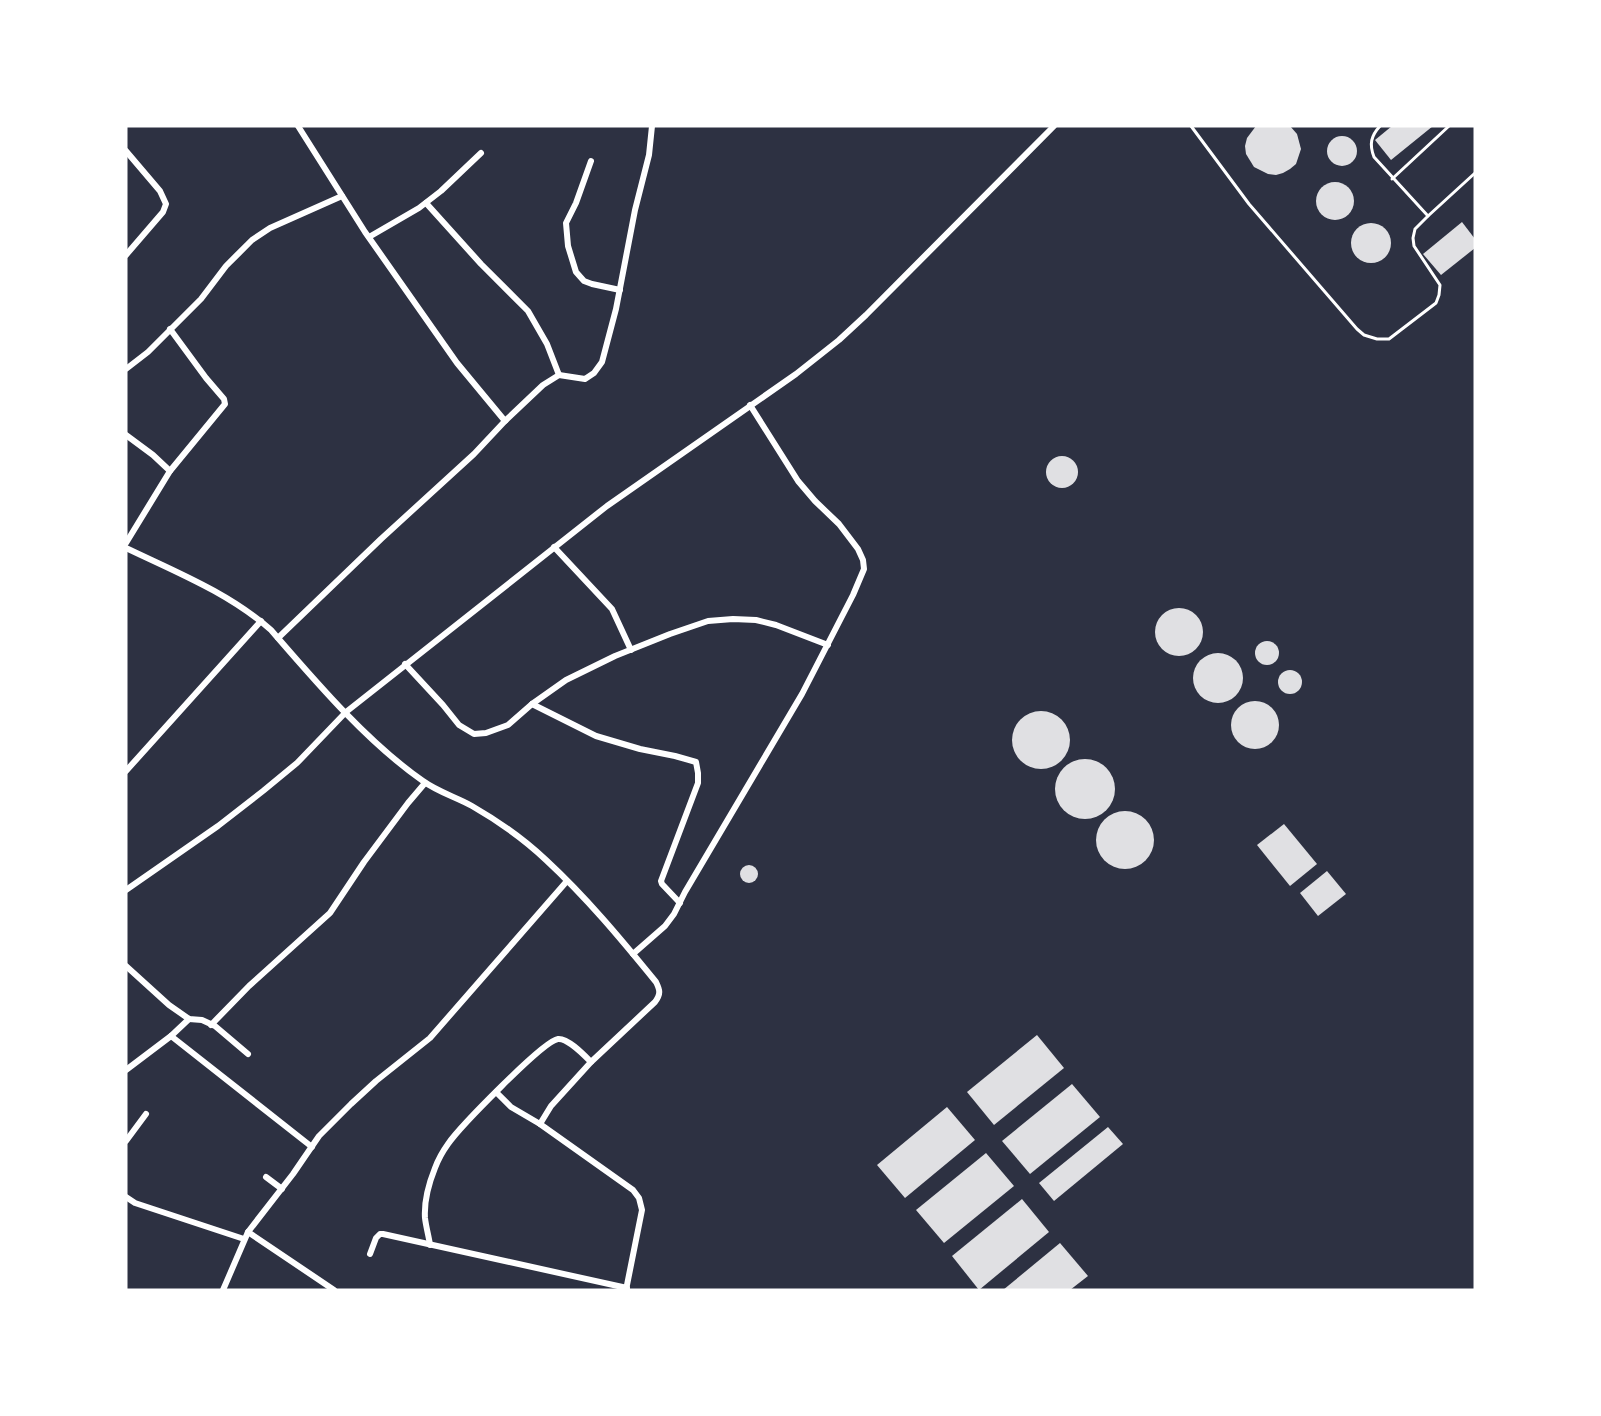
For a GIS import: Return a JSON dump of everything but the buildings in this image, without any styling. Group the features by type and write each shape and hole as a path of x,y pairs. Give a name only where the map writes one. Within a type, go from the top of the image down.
{"street":[{"path":"298,126 369,237 457,363 505,421"},
{"path":"278,638 474,454 543,385 560,375 585,380 594,373 602,362 620,290 635,210 649,155 652,126"},
{"path":"126,890 218,826 263,791 297,763 346,712 607,506 796,374 867,315 1054,126"},
{"path":"126,151 160,191 166,204 163,212 126,255"},
{"path":"369,237 426,203 481,153"},
{"path":"591,161 566,223 568,246 576,272 584,281 592,285 620,290"},
{"path":"126,369 148,352 201,299 226,266 252,240 270,228 342,196"},
{"path":"426,203 481,264 528,311 547,344 560,375"},
{"path":"126,543 170,471 225,404 224,399 170,329"},
{"path":"633,954 665,926 674,914 802,694 864,569 858,549 839,524 798,481 750,405"},
{"path":"126,435 170,471"},
{"path":"554,547 612,609 631,650"},
{"path":"126,548 212,589 261,621 385,751 425,783 471,805 507,827 545,859 599,913 656,982 660,996 591,1062 551,1106 540,1124"},
{"path":"126,771 261,621"},
{"path":"405,664 459,725 474,734 486,734 508,725 532,704 566,680 669,634 708,621 756,621 776,625 828,645"},
{"path":"532,704 596,736 696,762 698,783 661,881 662,885 680,903"},
{"path":"211,1025 249,986 330,913 364,862 425,783"},
{"path":"223,1290 248,1232 319,1136 376,1081 430,1038 567,881"},
{"path":"126,966 169,1005 189,1019 202,1020 211,1025 248,1054"},
{"path":"126,1070 171,1036 189,1019"},
{"path":"171,1036 312,1146"},
{"path":"430,1245 425,1217 428,1193 435,1168 447,1145 463,1125 531,1058 556,1039 565,1041 582,1052 591,1062"},
{"path":"370,1254 380,1234 626,1289 642,1210 639,1198 633,1190 540,1124 511,1107 496,1092"},
{"path":"126,1141 146,1114"},
{"path":"266,1177 282,1189"},
{"path":"126,1197 135,1203 244,1239"},
{"path":"248,1232 334,1290"}],"lane":[{"path":"1191,126 1250,204 1357,330 1377,339 1389,339 1436,303 1440,285 1414,246 1413,238 1416,229 1428,216 1475,173"},
{"path":"1380,126 1371,141 1374,157 1428,216"},
{"path":"1392,179 1449,126"}]}
